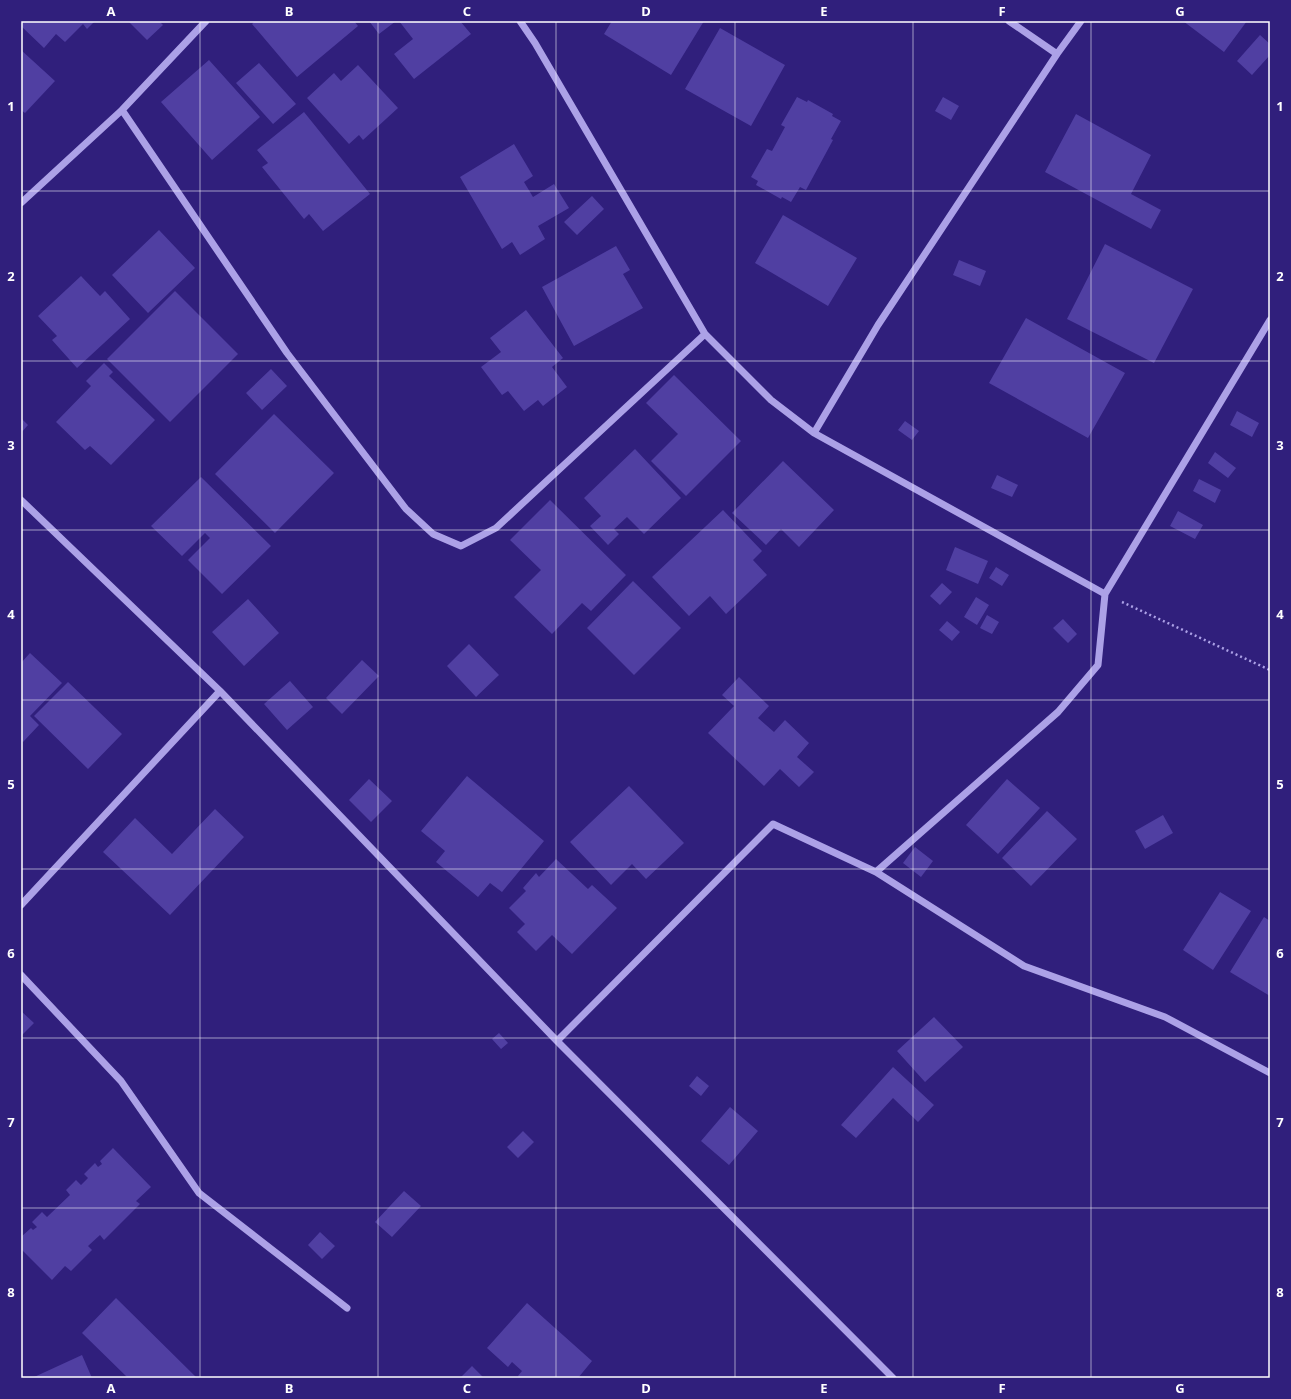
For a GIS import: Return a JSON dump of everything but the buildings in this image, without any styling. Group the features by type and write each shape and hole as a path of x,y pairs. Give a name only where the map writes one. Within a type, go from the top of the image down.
{"street":[{"path":"21,202 122,110 206,21"},
{"path":"520,21 539,50 705,334 771,400 814,433 1105,594"},
{"path":"1009,21 1057,54"},
{"path":"814,433 878,325 1057,54 1081,21"},
{"path":"122,110 287,353 406,509 432,534 461,546 496,528 705,334"},
{"path":"876,872 1058,712 1098,665 1105,594 1268,328 1270,320"},
{"path":"21,500 220,691 558,1041 893,1378"},
{"path":"21,904 220,691"},
{"path":"558,1041 774,824 876,872 1024,966 1165,1017 1270,1073"},
{"path":"21,975 121,1081 198,1193 347,1308"}],"path":[{"path":"1105,594 1270,670"}]}
